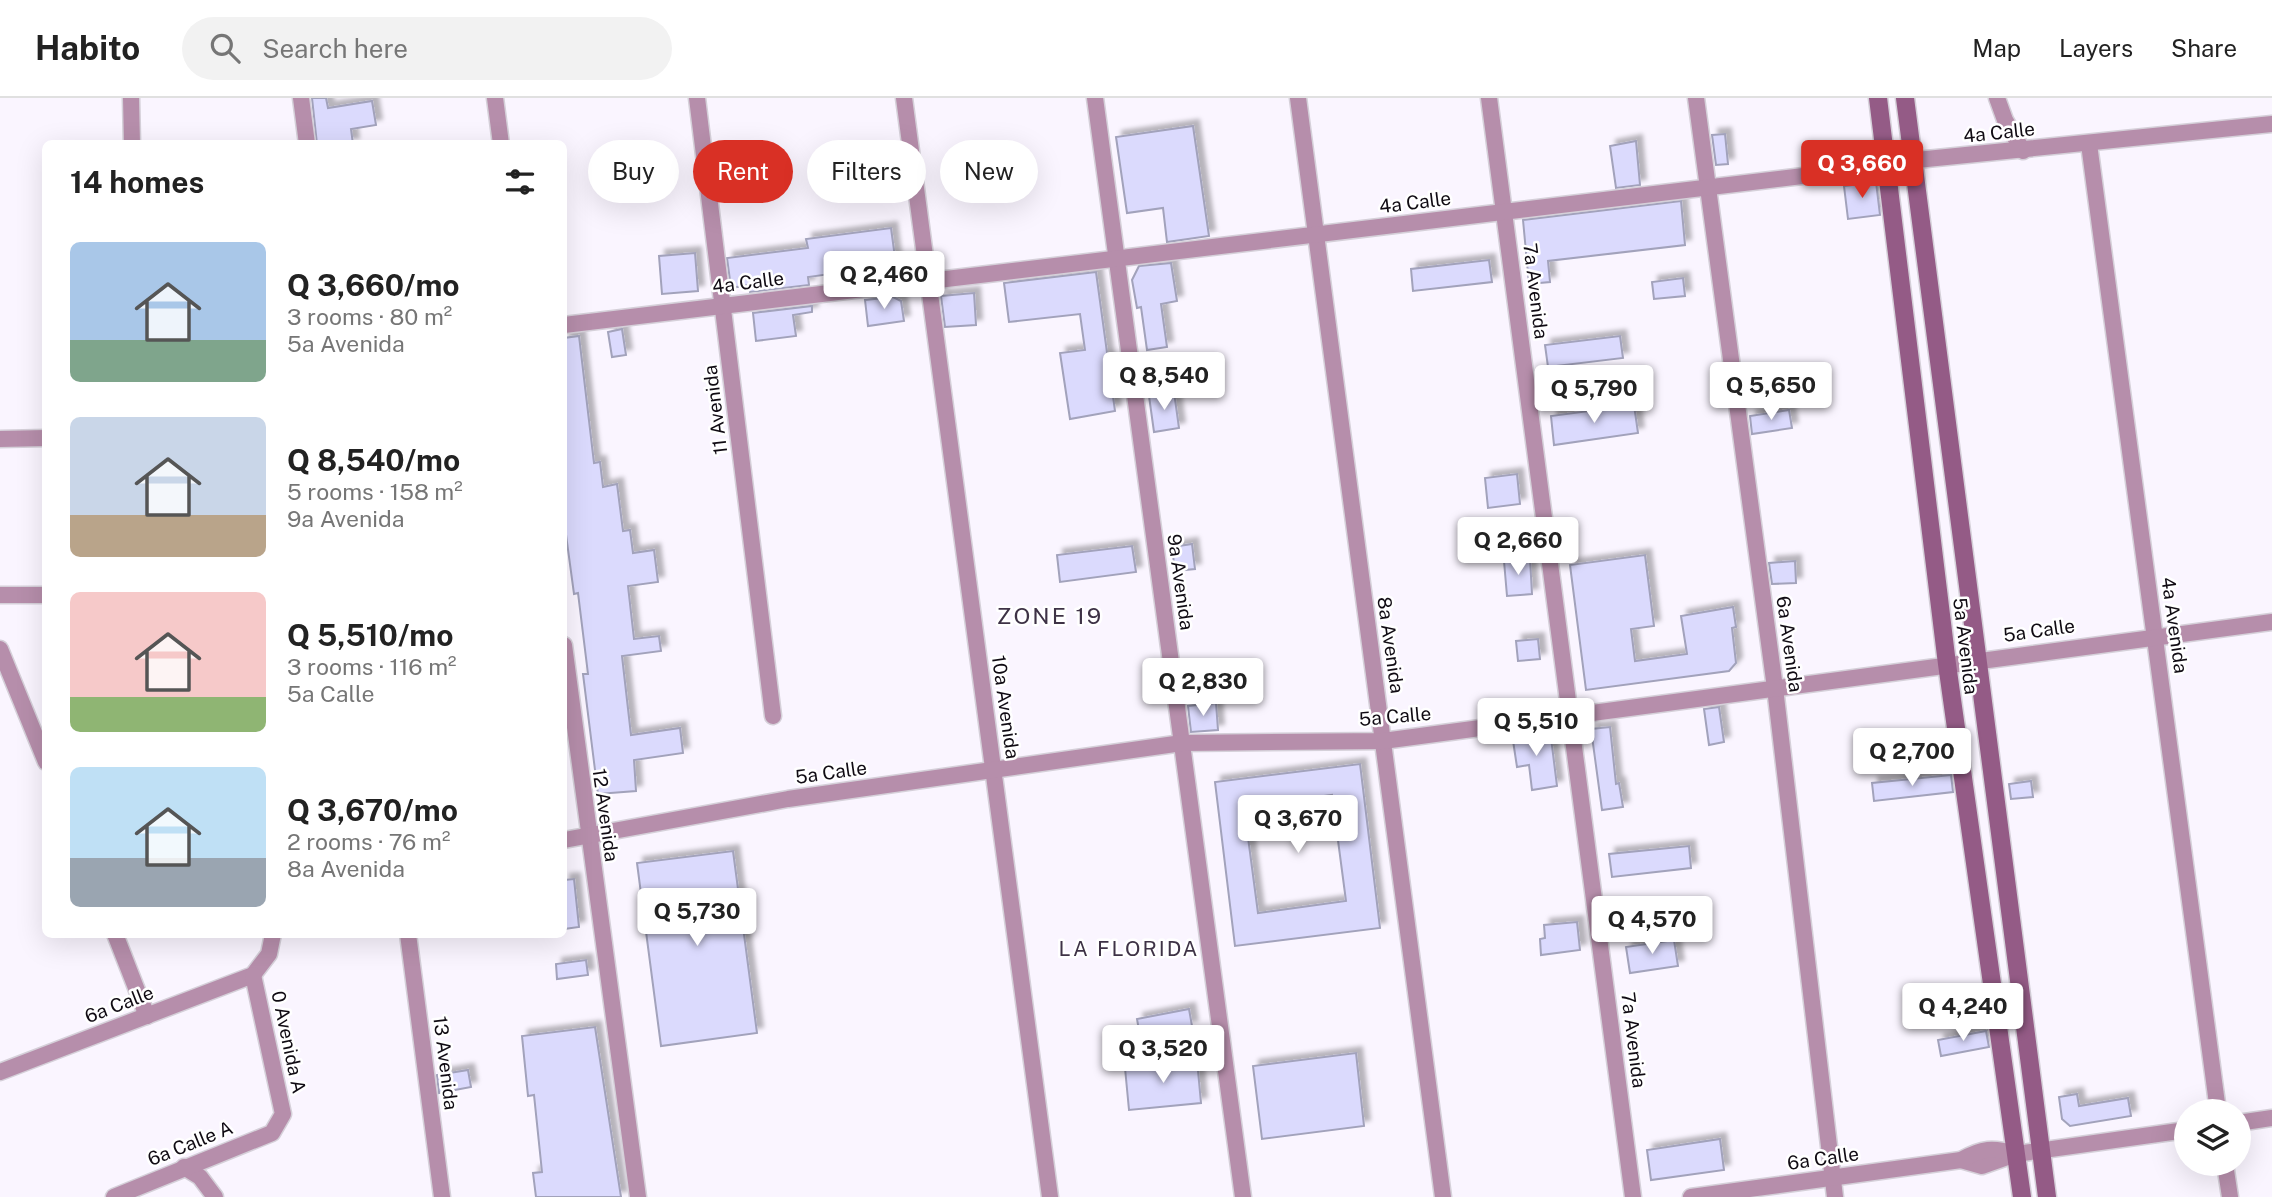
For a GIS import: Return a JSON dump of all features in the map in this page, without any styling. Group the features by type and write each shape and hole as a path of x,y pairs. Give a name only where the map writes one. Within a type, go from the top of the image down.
{"main road":[{"name":"5a Avenida","path":"1878,98 1947,664 2022,1197"},
{"name":"5a Avenida","path":"1905,98 1980,659 2047,1197"}],"street":[{"path":"131,98 132,140"},
{"path":"301,98 306,140"},
{"path":"495,98 500,140"},
{"name":"11 Avenida","path":"697,98 773,716"},
{"name":"10a Avenida","path":"904,98 1050,1197"},
{"name":"9a Avenida","path":"1095,98 1243,1197"},
{"name":"8a Avenida","path":"1298,98 1443,1197"},
{"name":"7a Avenida","path":"1489,98 1633,1197"},
{"name":"6a Avenida","path":"1696,98 1775,688 1835,1197"},
{"path":"1997,98 2005,120 2023,151"},
{"name":"4a Calle","path":"567,325 1887,163 1914,163 2272,124"},
{"name":"4a Avenida","path":"2089,144 2216,1099"},
{"path":"0,439 42,438"},
{"path":"0,596 42,595"},
{"name":"5a Calle","path":"567,840 788,799 993,772 1182,743 1383,741 2155,635 2272,622"},
{"path":"0,649 42,752"},
{"name":"12 Avenida","path":"567,670 587,837 638,1197"},
{"path":"117,938 147,1016"},
{"name":"0 Avenida A","path":"272,938 269,954 253,975 283,1114 279,1123"},
{"name":"13 Avenida","path":"409,938 442,1197"},
{"name":"6a Calle","path":"0,1072 253,975"},
{"path":"2251,1121 2272,1118"},
{"name":"6a Calle A","path":"114,1197 272,1133 279,1123"},
{"name":"6a Calle","path":"1691,1197 1961,1160 1980,1150 1994,1147 2016,1154 2174,1132"},
{"path":"184,1167 200,1177 215,1197"},
{"path":"2227,1176 2230,1197"}],"building":[{"path":"312,98 326,98 328,108 372,101 376,125 351,129 352,140 317,140"},
{"path":"1193,126 1209,236 1167,242 1163,208 1127,213 1116,137"},
{"path":"1725,134 1728,164 1716,165 1712,135"},
{"path":"1636,141 1640,185 1616,188 1610,146"},
{"path":"1876,182 1880,215 1848,219 1844,186"},
{"path":"1681,201 1685,245 1548,261 1550,282 1529,284 1523,220"},
{"path":"891,228 896,265 808,277 809,285 750,292 749,285 731,288 727,258 808,248 806,239"},
{"path":"695,253 698,291 662,294 659,256"},
{"path":"1489,260 1492,282 1413,291 1411,269"},
{"path":"1171,263 1177,301 1161,304 1167,347 1147,350 1141,307 1137,308 1132,280 1139,266"},
{"path":"1096,272 1115,411 1070,419 1060,353 1085,350 1080,314 1009,322 1004,283"},
{"path":"1683,278 1685,296 1654,299 1652,282"},
{"path":"974,293 976,325 945,327 941,296"},
{"path":"893,297 901,301 904,321 868,326 865,300"},
{"path":"812,306 812,312 793,315 796,336 756,341 753,313"},
{"path":"622,329 626,355 612,357 608,332"},
{"path":"579,336 594,463 600,462 603,487 617,484 623,531 630,530 633,553 654,550 658,582 628,586 634,639 659,636 661,651 622,656 631,735 680,728 683,753 634,760 636,791 598,794 583,674 588,674 578,593 574,594 567,542 567,338"},
{"path":"1620,336 1623,358 1548,367 1545,345"},
{"path":"1174,392 1179,428 1154,432 1149,396"},
{"path":"1634,405 1638,433 1554,445 1551,416"},
{"path":"1789,410 1792,428 1752,434 1750,416"},
{"path":"1517,474 1520,504 1488,508 1485,478"},
{"path":"1192,544 1195,569 1175,571 1172,547"},
{"path":"1132,546 1136,572 1060,582 1057,555"},
{"path":"1645,555 1654,626 1631,629 1635,661 1687,654 1681,616 1733,607 1736,627 1732,628 1736,663 1729,671 1586,690 1570,565"},
{"path":"1530,559 1532,594 1507,596 1504,561"},
{"path":"1795,561 1796,583 1772,584 1769,563"},
{"path":"1538,639 1540,659 1518,661 1516,641"},
{"path":"1216,703 1218,730 1191,732 1188,706"},
{"path":"1719,707 1724,742 1709,745 1704,709"},
{"path":"1610,727 1616,784 1619,783 1623,807 1602,810 1591,729"},
{"path":"1542,730 1551,738 1557,786 1532,790 1529,765 1517,767 1512,734"},
{"path":"1360,764 1380,928 1235,946 1215,782","holes":["1332,795 1346,901 1258,913 1244,807"]},
{"path":"1951,775 1953,792 1874,801 1872,783"},
{"path":"2031,781 2033,797 2011,799 2009,784"},
{"path":"1689,846 1691,868 1612,877 1609,854"},
{"path":"733,851 757,1033 661,1046 637,863"},
{"path":"574,879 579,927 567,929 567,880"},
{"path":"1577,922 1580,950 1541,955 1540,939 1545,938 1544,925"},
{"path":"1674,940 1678,966 1630,973 1626,947"},
{"path":"586,960 588,975 557,979 556,964"},
{"path":"1189,1009 1192,1026 1140,1036 1137,1019"},
{"path":"595,1027 621,1197 536,1197 533,1173 542,1172 534,1095 528,1096 522,1036"},
{"path":"1986,1031 1989,1047 1941,1056 1938,1040"},
{"path":"1356,1053 1364,1126 1262,1139 1253,1066"},
{"path":"1197,1060 1201,1103 1129,1110 1125,1068"},
{"path":"468,1070 471,1087 439,1093 437,1075"},
{"path":"2077,1094 2079,1106 2128,1098 2131,1116 2070,1126 2062,1119 2059,1097"},
{"path":"1720,1139 1724,1170 1651,1180 1647,1150"}],"district":[{"name":"ZONE 19","path":"1050,615"},
{"name":"LA FLORIDA","path":"1129,948"}]}
